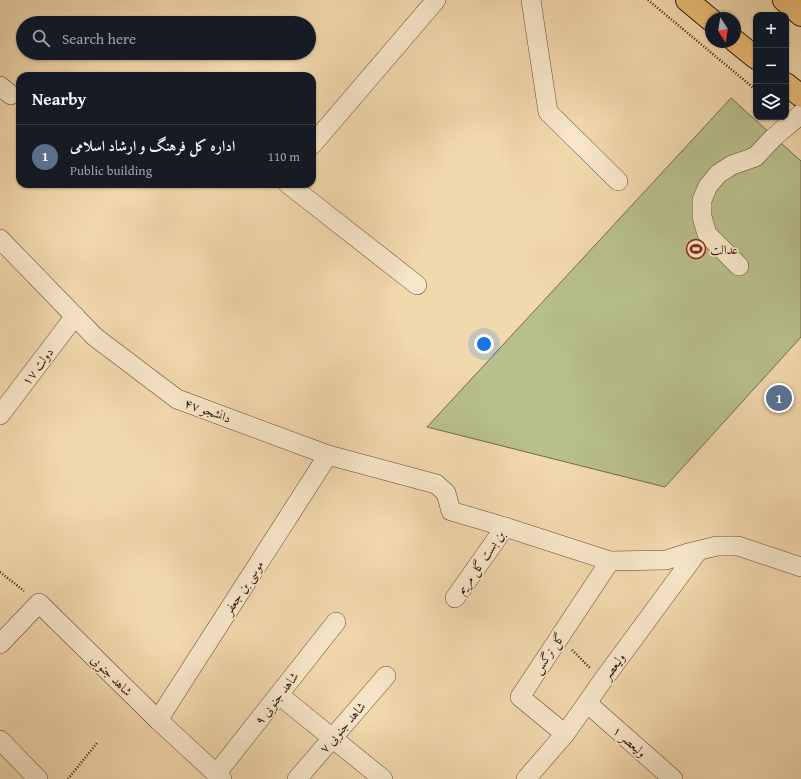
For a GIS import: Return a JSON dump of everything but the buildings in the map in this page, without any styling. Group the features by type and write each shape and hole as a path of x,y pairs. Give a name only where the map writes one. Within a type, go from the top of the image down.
{"main road":[{"path":"687,0 705,15"},
{"path":"784,0 801,15"},
{"path":"741,46 753,56"},
{"path":"789,86 801,96"}],"street":[{"path":"316,140 436,0"},
{"path":"531,0 548,112 618,181"},
{"path":"739,266 707,234 702,217 702,200 708,186 718,174 732,165 755,157 774,137 801,114"},
{"path":"293,188 417,285"},
{"name":"دانشجو ۴۷","path":"0,240 95,337 177,399 328,455 436,484 446,493 452,511 505,527"},
{"name":"دولت ۱۷","path":"0,416 75,316"},
{"name":"موسی بن جعفر","path":"158,720 328,455"},
{"path":"505,527 610,561 666,560 717,546 738,546 801,567"},
{"name":"بن بست گل مریم","path":"455,598 505,527"},
{"name":"ولیعصر","path":"526,779 565,734 602,680 698,551"},
{"name":"گل نرگس","path":"565,734 520,697 610,561"},
{"path":"0,644 39,603"},
{"name":"شاهد جنوبی","path":"39,603 158,720 219,776"},
{"name":"شاهد جنوبی ۹","path":"219,776 279,695 336,622"},
{"name":"شاهد جنوبی ۷","path":"297,779 386,676"},
{"path":"279,695 383,779"},
{"name":"ولیعصر ۱","path":"587,704 673,779"},
{"path":"0,740 38,779"}],"path":[{"path":"648,0 753,88"},
{"path":"0,572 39,603"},
{"path":"559,638 602,680"},
{"path":"68,779 97,743"}],"green space":[{"name":"عدالت","path":"731,98 753,118 753,120 755,120 801,161 801,337 665,487 427,427"}],"place":[{"name":"عدالت","path":"696,249"},
{"name":"اداره کل فرهنگ و ارشاد اسلامی","path":"779,398"}]}
